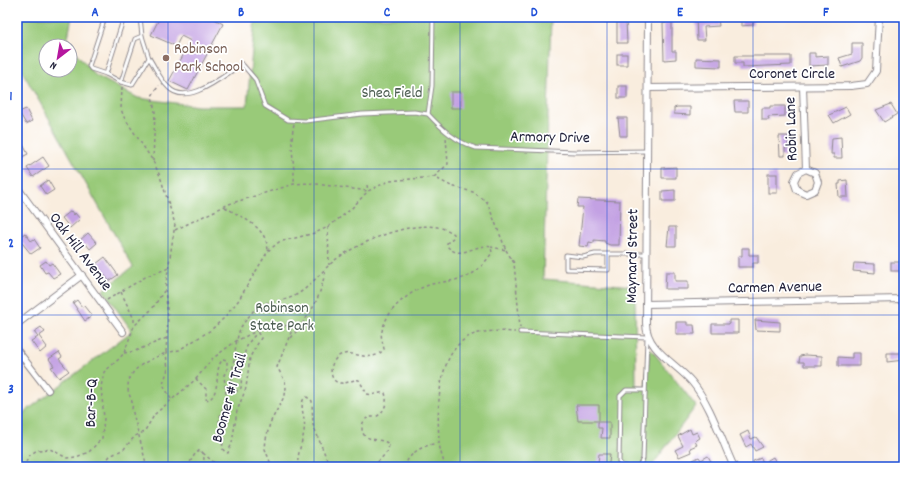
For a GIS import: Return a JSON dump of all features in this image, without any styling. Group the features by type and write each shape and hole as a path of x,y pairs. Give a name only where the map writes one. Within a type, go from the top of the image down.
{"street":[{"path":"139,17 146,17"},
{"name":"Maynard Street","path":"647,337 646,254 648,17"},
{"name":"Coronet Circle","path":"648,88 803,87 851,86 867,84 876,71 879,17"},
{"name":"Robin Lane","path":"803,87 806,169"},
{"name":"Robin Lane","path":"806,169 815,173 818,182 814,190 806,194 797,190 794,181 798,173 806,169"},
{"name":"Oak Hill Avenue","path":"17,187 123,332"},
{"path":"17,324 82,275"},
{"name":"Carmen Avenue","path":"646,304 904,299"},
{"path":"647,337 653,346 690,380 699,392 734,467"},
{"path":"17,350 48,390"}],"lane":[{"path":"105,17 89,66 91,69 106,74 121,82 132,85 148,58"},
{"path":"106,74 124,17"},
{"path":"139,17 148,58 168,88 181,95 188,95 197,92 242,64 255,79 265,106 288,120 305,121 362,114 414,112 428,114 432,86 433,17"},
{"path":"121,82 135,39 142,36"},
{"name":"Armory Drive","path":"428,114 446,132 464,144 476,148 575,152 647,151"},
{"path":"608,254 608,270 566,269 566,255 583,257 595,254 608,254 646,254"},
{"path":"520,332 647,337 644,390 643,459 639,466 636,467"},
{"path":"627,467 623,466 619,462 620,396 626,390 644,390"}],"path":[{"path":"153,161 155,112 152,96 162,79"},
{"path":"121,82 121,109 124,117 153,161 171,208 175,230 165,290 168,317 166,353 168,369 163,384 171,399"},
{"path":"294,120 291,138 291,151 295,166 294,184"},
{"path":"434,177 448,164 446,132"},
{"path":"147,467 140,434 132,409 133,403 127,387 130,377 142,364 166,353 179,350 211,330 238,302 268,252 279,242 315,233 328,227 350,210 368,191 389,181 434,177 451,186 473,192 487,202 506,250 514,263 520,332 480,333 472,335 458,344 446,362 443,371 439,406 439,443 445,467"},
{"path":"175,230 224,206 294,184 309,183 368,191"},
{"path":"367,185 368,191"},
{"path":"224,206 260,229 268,241 268,252"},
{"path":"236,341 241,327 258,305 282,301 294,296 305,289 330,265 351,250 394,231 423,226 450,231 454,234 454,237 447,243 447,246 455,252 464,252 480,246 506,250"},
{"path":"328,227 330,265"},
{"path":"373,467 388,451 389,444 367,438 362,432 361,427 364,420 369,417 376,417 385,408 387,399 385,393 381,392 372,396 367,394 359,380 353,380 341,384 336,382 332,376 331,370 334,360 340,355 350,353 366,357 374,357 380,353 384,349 381,338 383,326 392,310 400,302 418,289 432,284 465,277 479,269 492,253 491,247"},
{"path":"102,303 147,276 169,268"},
{"path":"272,467 265,449 266,439 270,423 285,395 284,381 277,367 290,340 313,310 321,291 325,271"},
{"path":"134,326 152,309 165,290"},
{"path":"121,292 134,319 134,326 124,353"},
{"path":"100,467 110,456 124,449 129,442 144,432 155,414 196,379 212,359 236,341 271,324 290,326 292,330 290,340"},
{"name":"Boomer #1 Trail","path":"196,379 206,388 206,399 209,400 216,391 219,364 223,359 226,360 227,370 224,375 226,395 219,421 220,431 224,438 222,448 225,452 228,452 232,443 237,411 246,388 250,357 261,338 258,333 247,347 243,360 241,388 234,393 231,385 236,357 236,341"},
{"path":"124,353 135,351 167,338"},
{"name":"Bar-B-Q","path":"23,467 30,455 37,450 50,449 67,458 76,457 89,452 98,443 104,432 102,378 104,372 116,363 124,353"},
{"path":"298,467 296,456 304,419 301,408 303,400 307,397 312,401 313,426 330,467"},
{"path":"404,467 408,458 418,450 429,444 439,443"},
{"path":"187,467 195,454 200,450 219,467"},
{"path":"200,467 204,459 204,452"}],"green space":[{"name":"Robinson State Park","path":"17,17 72,17 68,38 38,38 38,78 78,78 78,55 95,75 138,98 198,106 247,106 255,17 551,17 543,279 635,286 636,385 645,389 650,348 696,406 651,467 17,467 17,418 132,331 103,290 133,267 17,62"}],"building":[{"path":"160,17 211,17 223,24 188,90 169,81 191,41 181,36 176,46 151,35"},
{"path":"666,17 672,17 672,51 676,51 676,59 664,60 663,23 666,23"},
{"path":"696,17 718,18 719,26 704,27 705,40 697,40"},
{"path":"753,17 753,25 741,26 741,18"},
{"path":"617,20 626,20 627,43 617,43"},
{"path":"852,43 862,43 862,58 860,61 842,67 839,58 852,54"},
{"path":"809,53 815,53 815,57 828,56 828,65 809,66"},
{"path":"617,54 627,54 627,65 617,65"},
{"path":"735,56 791,56 791,65 743,67 743,63 735,63"},
{"path":"696,58 721,59 721,67 696,66"},
{"path":"618,86 627,86 627,98 618,98"},
{"path":"451,92 461,92 461,108 451,108"},
{"path":"734,101 748,101 748,112 735,112"},
{"path":"891,104 897,114 884,122 876,110"},
{"path":"770,106 785,106 785,116 768,117 769,120 762,120 762,108 770,108"},
{"path":"690,107 690,115 674,114 674,108"},
{"path":"846,107 850,114 834,123 829,115"},
{"path":"26,109 32,121 26,124 19,112"},
{"path":"618,118 627,118 627,136 620,136"},
{"path":"17,133 28,154 20,158 17,153"},
{"path":"779,136 788,136 788,148 785,148 785,156 780,156"},
{"path":"841,137 842,158 834,158 834,154 831,154 832,138"},
{"path":"43,157 49,166 33,177 27,168"},
{"path":"676,167 676,178 662,178 662,168"},
{"path":"768,174 777,174 777,193 768,193"},
{"path":"48,180 54,190 46,195 40,186"},
{"path":"847,180 848,197 839,197 838,184 840,184 840,181"},
{"path":"675,190 675,201 662,201 662,191"},
{"path":"578,199 620,201 619,245 610,245 605,243 605,241 594,240 594,243 589,242 588,247 579,246 583,207 577,207"},
{"path":"71,211 80,219 70,228 62,218"},
{"path":"669,227 676,227 676,246 667,246"},
{"path":"25,233 31,241 34,239 40,248 31,254 18,238"},
{"path":"88,233 97,243 90,249 86,244 84,246 79,241"},
{"path":"742,248 749,248 749,255 758,255 758,263 753,263 753,267 738,267 738,256 742,256"},
{"path":"105,257 118,275 109,281 96,264"},
{"path":"46,261 49,265 52,263 60,274 53,278 48,272 45,273 40,265"},
{"path":"891,262 904,262 904,271 891,271"},
{"path":"854,263 875,264 875,273 853,271"},
{"path":"666,272 675,272 675,281 688,281 688,289 665,289"},
{"path":"77,300 92,316 85,321 73,303"},
{"path":"729,320 738,320 738,333 712,333 712,324 729,324"},
{"path":"755,320 780,322 780,331 756,330"},
{"path":"676,322 687,322 687,325 694,325 695,334 676,334"},
{"path":"41,327 45,332 39,336 47,347 40,353 31,341 38,337 34,332"},
{"path":"59,352 62,357 59,359 69,371 59,378 51,367 54,366 49,359"},
{"path":"852,353 860,353 860,366 838,366 838,357 852,358"},
{"path":"887,353 904,353 904,360 887,362"},
{"path":"800,356 822,356 822,366 804,366 804,362 799,362"},
{"path":"576,405 599,405 599,421 578,421"},
{"path":"598,422 610,422 610,438 601,438 602,428 598,428"},
{"path":"690,429 692,434 697,432 700,438 695,441 697,445 690,448 691,452 679,457 675,450 683,446 678,436"},
{"path":"748,431 751,439 756,437 763,447 755,451 751,444 746,447 740,435"},
{"path":"599,454 610,454 609,463 598,463"},
{"path":"708,456 714,467 696,467 693,460 699,457 701,460"},
{"path":"773,457 777,464 772,467 755,467 753,461 761,458 763,463"}],"place":[{"name":"Robinson Park School","path":"166,58"}],"park label":[{"name":"Shea Field","path":"392,93"}]}
